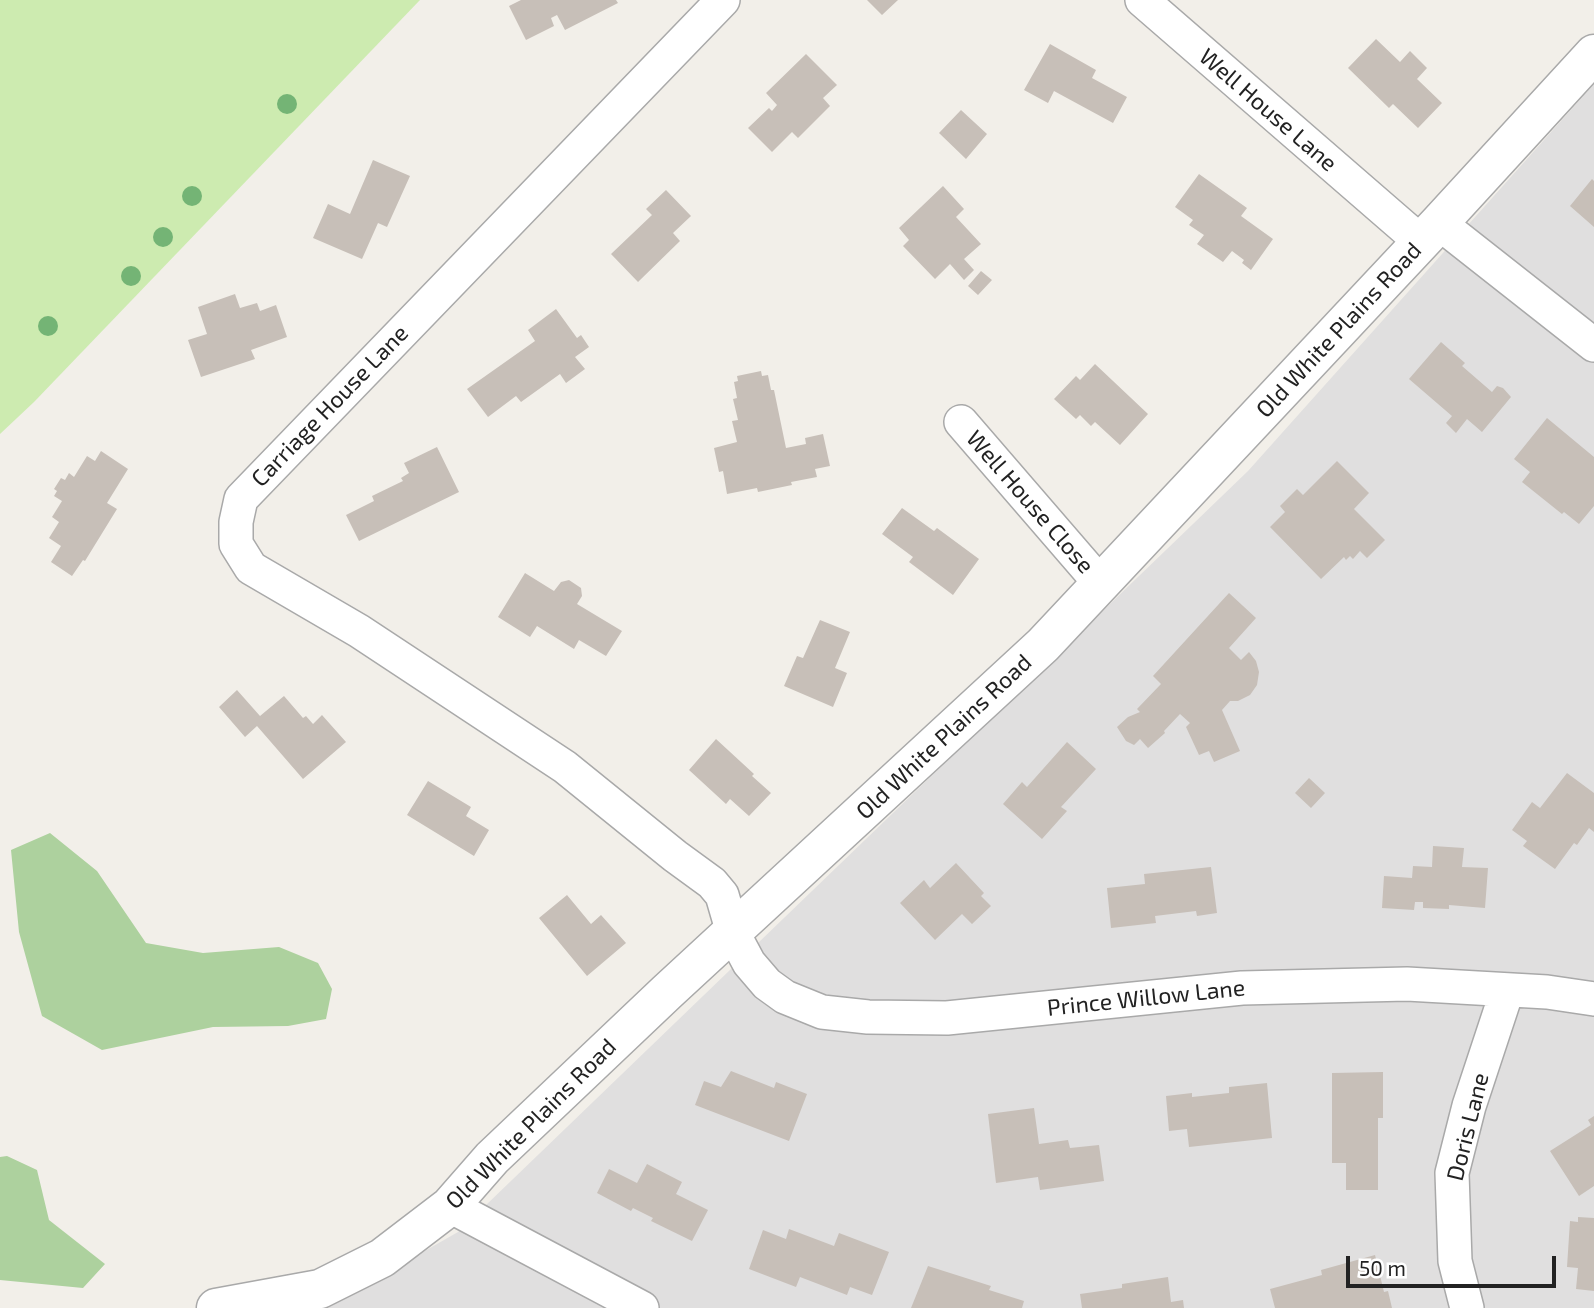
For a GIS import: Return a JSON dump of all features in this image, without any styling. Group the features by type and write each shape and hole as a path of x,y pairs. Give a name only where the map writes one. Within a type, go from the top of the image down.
{"street":[{"name":"Carriage House Lane","path":"723,0 241,499 236,522 236,544 251,568 359,631 565,767 712,883 722,895 733,933"},
{"name":"Well House Lane","path":"1142,0 1418,228 1594,345"},
{"name":"Old White Plains Road","path":"216,1308 320,1289 382,1258 450,1206 501,1150 667,992 1043,646 1418,228 1594,54"},
{"name":"Well House Close","path":"961,422 1100,583"},
{"name":"Prince Willow Lane","path":"733,933 749,963 767,984 785,997 822,1012 868,1017 947,1018 1242,988 1407,984 1547,992 1594,999"},
{"name":"Doris Lane","path":"1467,1308 1455,1261 1452,1174 1469,1106 1507,991"},
{"path":"450,1206 642,1308"}],"shaded area":[{"path":"1594,84 1594,1308 325,1308 458,1232 1248,471"}],"green space":[{"path":"0,0 420,0 34,402 0,434"},
{"path":"50,833 97,871 146,943 203,953 279,947 318,963 332,989 326,1019 288,1026 213,1027 102,1050 42,1016 19,932 11,850"},
{"path":"7,1156 37,1170 49,1220 105,1264 83,1288 0,1280 0,1157"}],"building":[{"path":"521,0 616,0 618,3 565,30 557,15 551,18 554,26 526,40 509,6"},
{"path":"867,0 898,0 882,15"},
{"path":"1376,39 1400,62 1410,51 1427,68 1417,79 1442,103 1418,128 1393,104 1389,108 1348,68"},
{"path":"1050,44 1096,70 1092,78 1127,97 1113,123 1054,91 1048,103 1024,90"},
{"path":"806,54 837,85 823,98 830,106 798,138 792,132 772,152 748,128 769,108 772,111 777,105 766,93"},
{"path":"961,110 987,134 966,159 939,133"},
{"path":"373,160 410,176 387,227 378,223 362,259 313,238 328,204 350,214"},
{"path":"1199,174 1247,208 1241,216 1273,239 1251,270 1242,263 1244,260 1232,251 1223,262 1197,244 1204,235 1189,225 1193,220 1175,207"},
{"path":"1592,179 1594,181 1594,227 1570,206"},
{"path":"943,186 964,209 956,217 981,244 964,259 974,270 964,280 950,264 935,279 903,246 909,240 899,228"},
{"path":"666,190 691,216 673,233 680,241 638,282 611,254 652,215 646,209"},
{"path":"981,271 992,280 978,295 968,286"},
{"path":"235,294 240,308 257,303 260,311 276,305 287,337 251,350 255,359 201,377 188,340 207,334 198,307"},
{"path":"556,309 577,338 581,335 589,347 575,357 585,369 566,383 560,374 521,402 516,396 488,417 467,389 535,341 528,330"},
{"path":"1441,342 1465,363 1462,366 1492,392 1497,386 1503,388 1511,397 1482,432 1467,419 1456,433 1446,423 1452,416 1409,379"},
{"path":"1095,364 1148,414 1120,445 1095,422 1091,426 1080,415 1076,419 1054,399 1076,376 1080,380"},
{"path":"761,371 762,376 768,375 771,390 774,390 786,448 806,444 805,438 823,434 830,466 815,469 817,477 791,482 792,485 758,492 757,488 727,494 723,471 719,472 714,448 737,442 732,421 738,420 733,399 737,398 734,382 738,381 737,376"},
{"path":"1547,418 1594,457 1594,506 1579,524 1522,482 1530,472 1514,459"},
{"path":"437,447 459,492 359,541 346,515 374,501 372,496 403,481 401,478 409,473 404,463"},
{"path":"101,451 128,469 107,503 117,509 85,561 83,560 72,576 51,562 61,546 49,538 59,522 52,517 62,501 54,496 57,491 54,489 61,478 65,480 69,473 74,477 87,456 95,461"},
{"path":"1337,461 1369,493 1354,509 1385,540 1367,558 1360,551 1353,559 1350,556 1346,560 1344,557 1321,579 1270,527 1285,512 1280,506 1297,489 1303,495"},
{"path":"902,508 934,531 937,528 979,559 953,595 909,562 913,557 882,534"},
{"path":"525,573 554,591 561,582 569,580 581,588 582,596 577,604 622,631 606,656 579,640 574,649 537,626 530,637 498,617"},
{"path":"1229,593 1256,618 1229,648 1241,660 1249,652 1256,661 1259,672 1257,685 1250,695 1238,701 1230,701 1222,710 1240,751 1214,762 1209,751 1199,755 1186,727 1190,723 1180,714 1148,748 1140,739 1134,745 1126,741 1117,727 1128,717 1140,712 1137,709 1161,684 1153,676"},
{"path":"820,620 850,632 835,668 847,673 833,707 784,686 797,656 803,658"},
{"path":"237,690 260,716 284,696 303,718 306,716 313,724 322,715 346,742 303,779 257,726 245,737 219,707"},
{"path":"716,739 771,793 749,816 730,799 726,804 689,770"},
{"path":"1067,742 1096,769 1061,807 1067,811 1042,839 1003,804 1022,782 1027,787"},
{"path":"1567,773 1594,793 1594,832 1589,828 1555,869 1523,846 1527,841 1512,830 1532,802 1540,808"},
{"path":"1309,778 1325,793 1311,808 1295,793"},
{"path":"428,781 471,807 466,816 489,830 474,856 407,815"},
{"path":"1433,846 1464,848 1462,867 1488,868 1485,908 1449,905 1449,909 1423,908 1423,902 1415,902 1414,910 1382,908 1384,876 1412,878 1413,866 1432,867"},
{"path":"956,863 984,893 981,896 991,906 972,924 962,914 935,940 900,903 924,880 930,888"},
{"path":"1211,867 1217,913 1197,916 1196,911 1155,916 1156,923 1111,928 1107,888 1145,884 1144,874"},
{"path":"567,895 591,924 601,915 626,943 587,976 539,918"},
{"path":"731,1071 774,1088 776,1082 807,1094 789,1141 695,1105 704,1081 721,1087"},
{"path":"1383,1072 1383,1118 1378,1118 1378,1190 1346,1190 1346,1163 1332,1163 1332,1073"},
{"path":"1267,1083 1272,1138 1189,1147 1187,1129 1169,1131 1166,1096 1192,1093 1192,1097 1229,1093 1229,1087"},
{"path":"1034,1108 1039,1144 1068,1140 1070,1148 1099,1145 1104,1181 1040,1190 1038,1177 996,1183 988,1114"},
{"path":"1594,1116 1594,1186 1579,1196 1550,1151 1591,1125 1588,1120"},
{"path":"647,1164 682,1182 676,1194 708,1210 692,1241 651,1221 653,1218 633,1208 631,1211 597,1193 609,1169 637,1183"},
{"path":"1578,1217 1594,1218 1594,1291 1576,1289 1578,1268 1567,1267 1570,1221 1578,1222"},
{"path":"789,1229 834,1246 839,1233 889,1252 872,1295 850,1287 847,1295 800,1277 796,1287 749,1269 763,1230 786,1239"},
{"path":"1375,1255 1384,1292 1388,1291 1392,1308 1275,1308 1270,1289 1322,1275 1321,1270"},
{"path":"928,1266 991,1286 989,1290 1024,1301 1022,1308 911,1308"},
{"path":"1168,1277 1171,1302 1183,1300 1184,1308 1082,1308 1080,1294"}]}
